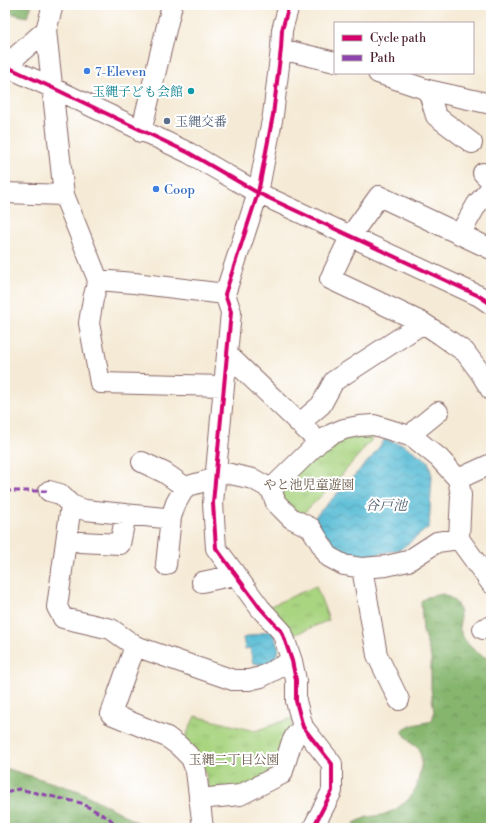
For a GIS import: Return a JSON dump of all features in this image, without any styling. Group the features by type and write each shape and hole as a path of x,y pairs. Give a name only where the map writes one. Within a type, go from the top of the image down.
{"street":[{"path":"53,5 46,30 64,195 98,280 89,323 100,383 224,386"},
{"path":"141,132 172,5"},
{"path":"289,5 282,30 273,115 258,193 225,294 232,312 214,503 216,548 260,608 282,632 292,661 296,680 296,701 303,727 332,764 332,791 313,828"},
{"path":"46,30 5,66 141,132 188,153 258,193 352,235 480,296 491,304"},
{"path":"281,49 334,62"},
{"path":"381,74 428,90 491,104"},
{"path":"428,90 436,116 472,142"},
{"path":"460,234 488,181"},
{"path":"5,193 64,195"},
{"path":"491,249 379,196 352,235 330,279 423,323 441,335 465,352 491,390"},
{"path":"98,280 225,294"},
{"path":"300,422 321,405 334,381 423,323"},
{"path":"228,355 300,422 319,442"},
{"path":"413,437 417,429 438,412"},
{"path":"271,489 319,442 344,429 374,425 413,437 439,458 458,479 461,495 459,539 491,583"},
{"path":"142,462 165,473 185,487"},
{"path":"458,479 491,464"},
{"path":"166,565 171,517 176,503 185,487 216,474 253,479 271,489 276,503 291,518 311,528 329,557 344,565 362,568 386,566 408,560 437,542 459,539"},
{"path":"49,491 60,494 71,505 85,510 164,518 171,517"},
{"path":"71,505 57,607 63,618 111,629 135,646 233,680 249,680 261,677 292,661"},
{"path":"80,542 120,544 126,514"},
{"path":"362,568 377,655 399,688"},
{"path":"202,582 235,574"},
{"path":"135,646 111,714 167,737 191,758 196,771 203,828"},
{"path":"199,799 240,796 282,774 291,744 295,736 303,727"}],"green space":[{"path":"5,5 32,5 27,17 5,12"},
{"name":"やと池児童遊園","path":"379,431 339,478 300,517 276,493 326,443"},
{"path":"316,586 329,620 289,637 268,607"},
{"path":"443,594 453,600 458,606 460,613 459,628 462,635 471,647 488,659 491,670 491,828 355,828 354,823 367,817 382,815 395,810 409,799 417,786 422,761 419,749 411,743 402,731 409,726 432,721 434,713 431,688 431,657 423,631 421,601 427,597"},
{"name":"玉縄二丁目公園","path":"195,716 255,731 292,718 293,730 281,764 244,789 209,791 206,774 192,747 185,738"},
{"path":"5,768 79,791 137,822 141,828 5,828"}],"water":[{"name":"谷戸池","path":"385,439 404,445 428,461 432,476 429,527 401,549 365,557 348,554 334,548 312,520 372,457"},
{"path":"272,630 279,649 275,659 260,667 258,663 253,664 250,648 245,649 243,638"}],"marked path":[{"path":"5,491 49,491"},
{"path":"5,802 9,791 19,789 81,803 110,819 119,828"}],"cycle path":[{"path":"289,5 282,30 273,115 258,193 225,294 231,312 213,503 216,548 260,608 282,632 292,661 296,680 296,701 303,727 332,764 332,791 313,828"},
{"path":"5,66 189,153 258,193 479,296 491,304"}],"place":[{"name":"7-Eleven","path":"87,71"},
{"name":"玉縄子ども会館","path":"191,91"},
{"name":"玉縄交番","path":"167,121"},
{"name":"Coop","path":"156,189"}]}
